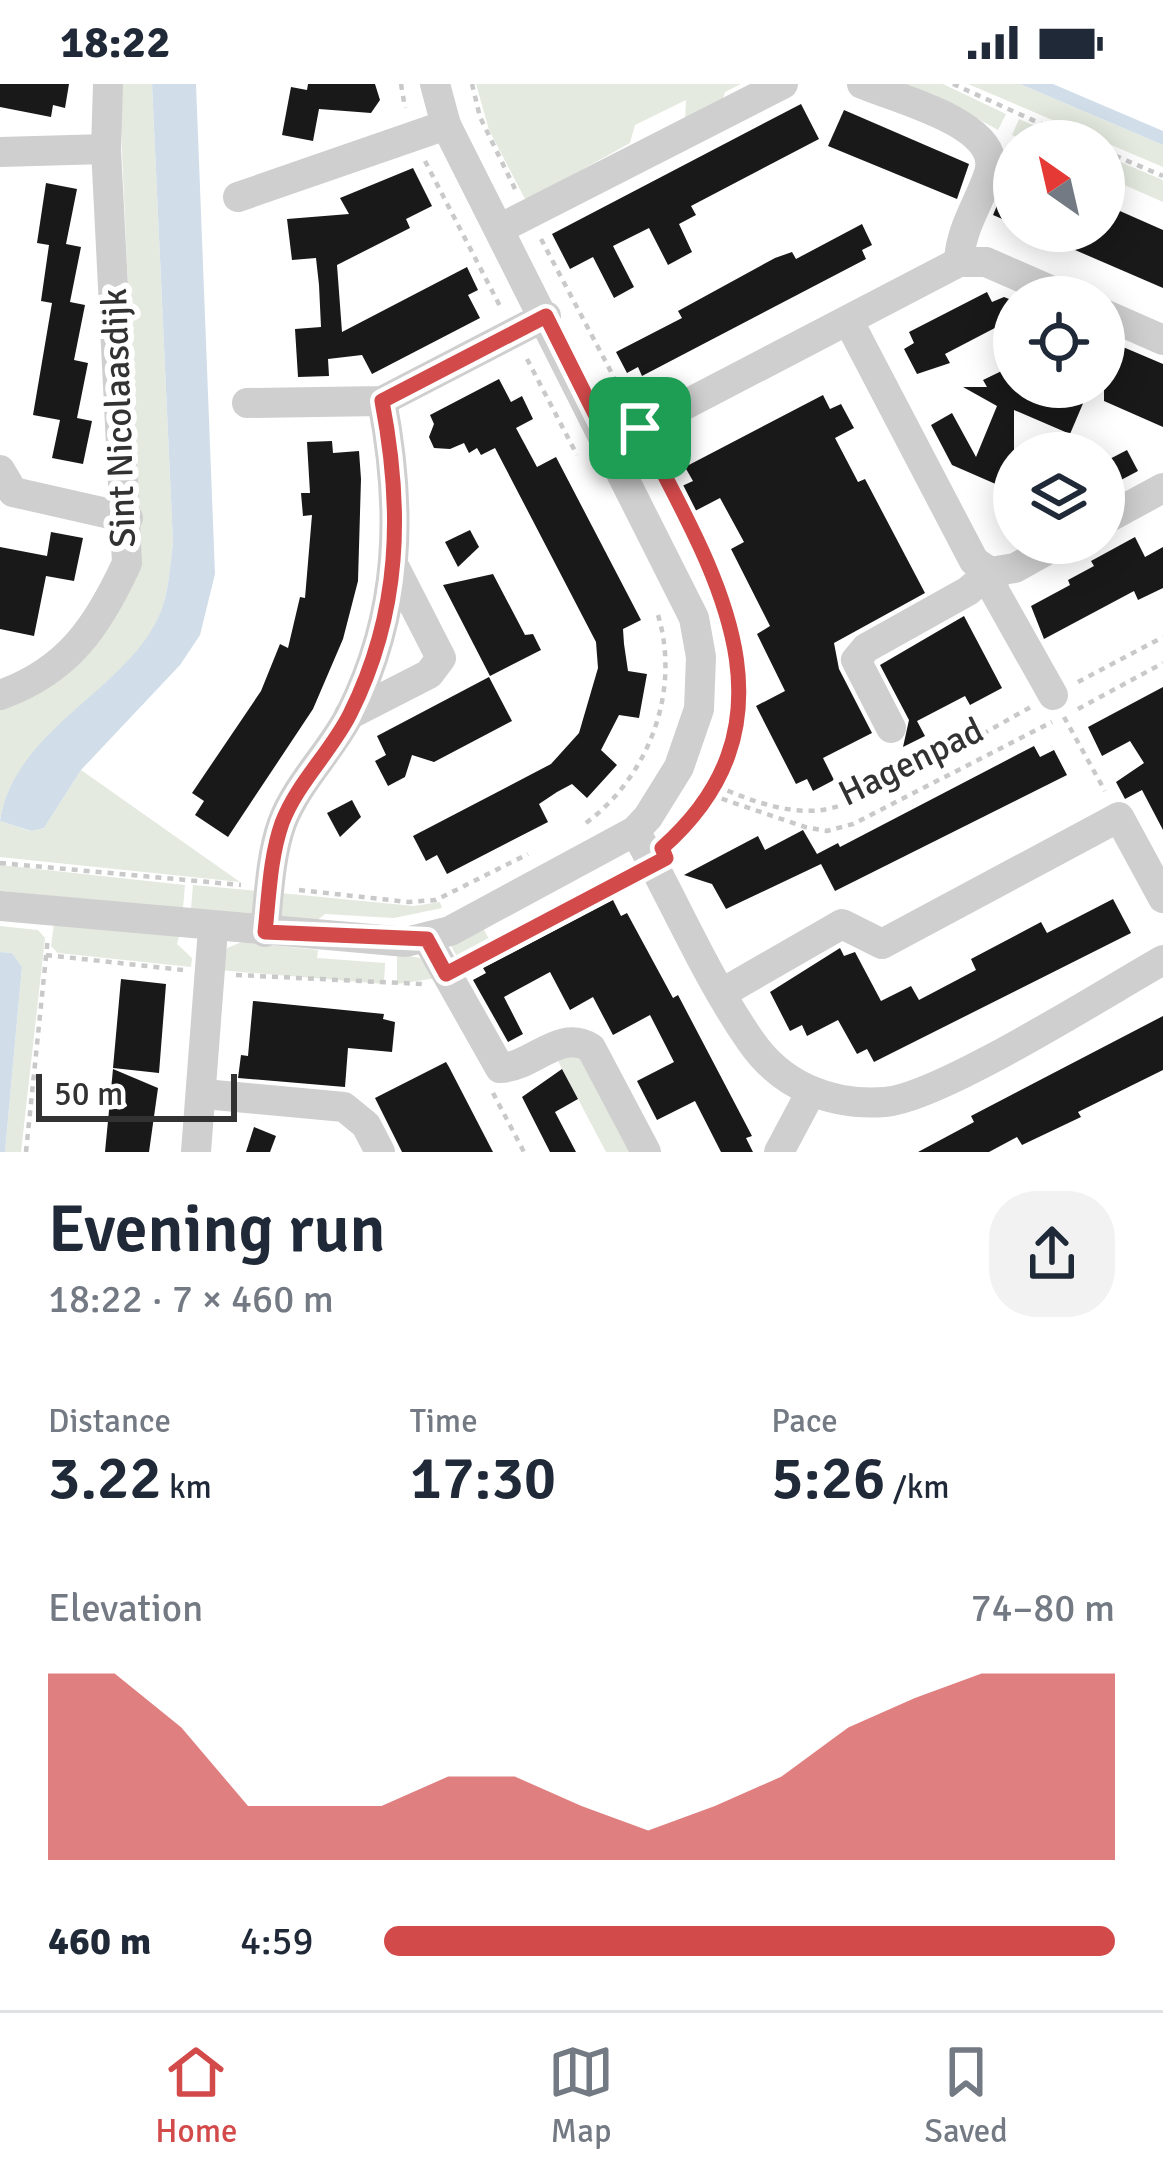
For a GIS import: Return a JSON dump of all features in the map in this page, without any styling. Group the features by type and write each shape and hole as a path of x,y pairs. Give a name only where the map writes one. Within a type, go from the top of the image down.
{"street":[{"name":"Sint Nicolaasdijk","path":"0,694 25,686 71,656 100,621 127,563 106,149 108,84"},
{"path":"0,906 213,928 427,939 635,831 676,773 699,709 698,637 678,578 546,316 515,222 446,125 435,84"},
{"path":"515,222 783,84"},
{"path":"862,84 979,133 992,150 991,169 959,243 959,262"},
{"path":"238,197 446,125"},
{"path":"0,152 106,149"},
{"path":"610,444 959,262 986,262 1018,276"},
{"path":"247,404 382,401 546,316"},
{"path":"849,322 974,561 990,572 995,592 1059,706"},
{"path":"1125,323 1163,340"},
{"path":"265,932 282,823 349,716 381,638 395,568 392,456 382,401"},
{"path":"0,470 13,492 128,518"},
{"path":"1125,509 1163,488"},
{"path":"891,728 856,660 866,648 968,591 990,572 1022,564"},
{"path":"349,716 429,674 441,658 395,568"},
{"path":"722,993 842,924 882,944 1119,817 1163,898"},
{"path":"635,831 752,1044 786,1078 839,1100 889,1102 943,1082 1163,960"},
{"path":"196,1152 205,1094 206,973 213,928"},
{"path":"427,939 500,1068 512,1067 568,1040 591,1048 646,1152"},
{"path":"779,1152 812,1092"},
{"path":"205,1094 344,1107 367,1143"}],"path":[{"path":"46,956 391,987 432,982 666,858 662,848 715,785 740,698 729,607 640,428 515,222 472,84"},
{"path":"953,84 1033,120"},
{"path":"417,145 510,325"},
{"path":"1125,161 1163,176"},
{"path":"519,344 580,461"},
{"path":"582,826 634,774 649,745 666,664 652,598"},
{"name":"Hagenpad","path":"676,773 709,795 827,831 853,824 1059,706 1163,637"},
{"name":"Hagenpad","path":"676,773 785,809 822,810 855,800 1163,663"},
{"path":"1059,706 1119,817"},
{"path":"280,888 408,902 436,900 538,848"},
{"path":"0,862 259,887"},
{"path":"26,1152 50,911"},
{"path":"500,1068 491,1090 524,1152"}],"shaded area":[{"path":"119,84 152,84 173,543 166,592 148,637 127,663 27,761 10,789 0,821 0,710 41,685 139,535"},
{"path":"152,84 196,84 215,574 200,635 180,665 81,770 44,828 31,831 0,821 10,788 50,733 127,662 148,636 168,584 173,543"},
{"path":"476,84 741,84 725,92 722,101 685,120 686,100 635,125 630,143 526,201 489,130"},
{"path":"895,84 943,84 1006,114 1003,120 993,120 993,127 933,94"},
{"path":"968,84 1020,84 1104,120 1053,120"},
{"path":"1020,84 1053,84 1163,131 1163,145 1125,129 1125,120 1104,120"},
{"path":"1125,129 1163,145 1163,167 1125,151"},
{"path":"1125,164 1163,180 1163,202 1125,185"},
{"path":"81,770 240,882 0,857 0,821 30,831 44,828"},
{"path":"0,865 185,885 183,908 0,891"},
{"path":"193,885 259,891 257,915 191,909"},
{"path":"280,893 414,906 440,902 442,908 394,918 325,914 315,922 277,918"},
{"path":"54,923 179,936 177,944 192,958 191,967 58,953 51,946"},
{"path":"0,926 38,930 45,938 21,1152 5,1152 22,967 12,953 0,952"},
{"path":"482,926 492,945 460,962 450,944"},
{"path":"242,942 318,950 317,958 385,963 384,984 219,970 227,948"},
{"path":"0,952 12,953 22,967 5,1152 0,1152"},
{"path":"397,954 420,958 437,978 397,984"},
{"path":"577,1051 634,1152 606,1152 558,1061"}],"building":[{"path":"0,84 69,84 65,108 53,105 51,117 0,107"},
{"path":"308,84 375,84 380,100 371,113 319,109 313,141 282,135 291,87 307,90"},
{"path":"801,104 819,139 691,206 696,215 679,224 692,252 668,265 649,228 613,246 634,287 614,298 593,257 570,269 552,234"},
{"path":"844,110 969,164 957,199 828,146"},
{"path":"413,168 432,206 406,219 410,228 337,265 342,332 467,267 478,290 468,295 480,318 372,374 362,355 328,359 329,376 298,377 295,329 321,327 319,285 316,258 292,260 287,219 349,214 340,198"},
{"path":"46,183 77,189 66,244 81,247 70,302 85,305 74,360 88,363 77,418 92,421 83,464 52,458 60,420 33,415 52,303 41,301 49,245 37,243"},
{"path":"1125,213 1163,230 1163,288 1080,252 1125,252"},
{"path":"862,224 872,245 862,250 866,259 642,376 638,367 627,373 616,352 682,318 678,311 775,258 792,252 796,259"},
{"path":"987,292 993,302 993,329 945,354 950,363 917,374 904,349 914,343 909,332"},
{"path":"1125,348 1163,364 1163,427 1120,408 1125,408"},
{"path":"993,375 993,404 963,387 987,387 983,380"},
{"path":"499,379 511,402 522,396 533,419 516,428 537,467 556,457 641,620 623,629 624,644 628,671 647,674 639,718 619,715 601,750 617,765 587,798 572,784 557,792 539,804 548,822 447,874 437,855 426,861 413,836 551,764 579,733 598,668 596,642 495,448 481,455 477,448 469,453 464,443 450,449 434,448 429,437 434,424 430,415"},
{"path":"823,395 830,409 841,404 854,428 835,438 858,482 865,479 925,593 834,643 839,669 872,733 823,758 834,780 813,791 807,779 796,784 756,706 785,691 757,634 770,626 731,549 744,542 720,498 695,511 682,486 693,481 685,467"},
{"path":"996,408 1081,408 1071,432 1014,410 1014,432 993,432 993,483 952,465 931,425 952,413 976,457"},
{"path":"332,441 333,453 359,451 361,479 358,581 343,639 313,709 228,837 195,815 204,801 192,793 261,691 280,644 288,648 300,597 305,598 312,515 303,516 301,493 310,493 307,442"},
{"path":"1125,451 1138,471 1125,478"},
{"path":"470,530 479,547 458,567 445,542"},
{"path":"51,532 83,538 74,581 46,576 34,636 0,629 0,547 47,556"},
{"path":"1135,537 1145,557 1163,547 1163,588 1138,600 1134,591 1044,639 1031,606 1070,585 1068,580 1093,564 1125,564 1125,542"},
{"path":"493,574 525,635 533,634 541,650 490,676 443,585"},
{"path":"964,616 1002,688 970,705 965,696 917,721 925,736 903,747 909,720 880,665"},
{"path":"489,677 512,721 434,762 412,755 405,777 388,786 375,761 386,755 377,736"},
{"path":"1163,687 1163,830 1142,790 1125,799 1116,782 1144,763 1130,741 1102,756 1088,727"},
{"path":"1034,746 1040,757 1054,750 1067,775 835,891 821,864 726,909 712,884 684,875 758,836 765,850 803,830 817,854 838,843 840,847"},
{"path":"352,800 361,817 340,837 327,813"},
{"path":"1113,899 1131,933 874,1062 867,1049 857,1054 838,1020 807,1036 802,1025 790,1031 770,992 840,948 844,956 855,952 881,1001 911,986 919,1000 976,970 971,959 1041,922 1047,933"},
{"path":"613,900 621,916 627,913 673,998 678,995 752,1136 746,1138 753,1152 721,1152 695,1101 657,1120 637,1081 674,1062 650,1015 613,1035 593,997 570,1010 550,972 504,997 523,1034 508,1042 473,980 486,973 483,968"},
{"path":"121,979 166,984 159,1073 113,1068"},
{"path":"253,1001 384,1014 383,1019 395,1022 392,1052 348,1048 345,1087 238,1078 241,1055 248,1056"},
{"path":"1163,1016 1163,1070 1078,1112 1081,1117 1022,1145 1017,1137 989,1152 918,1152 974,1122 971,1116"},
{"path":"446,1062 493,1152 402,1152 375,1098"},
{"path":"113,1069 158,1088 149,1152 105,1152"},
{"path":"562,1069 578,1099 555,1112 576,1152 550,1152 522,1097"},
{"path":"254,1127 276,1136 270,1152 246,1152"}],"route":[{"path":"546,316 610,444 640,428 729,607 741,671 728,751 715,785 691,820 662,848 666,858 446,974 427,939 406,942 265,932 282,823 349,716 381,638 395,568 397,524 382,401 546,316"}]}
